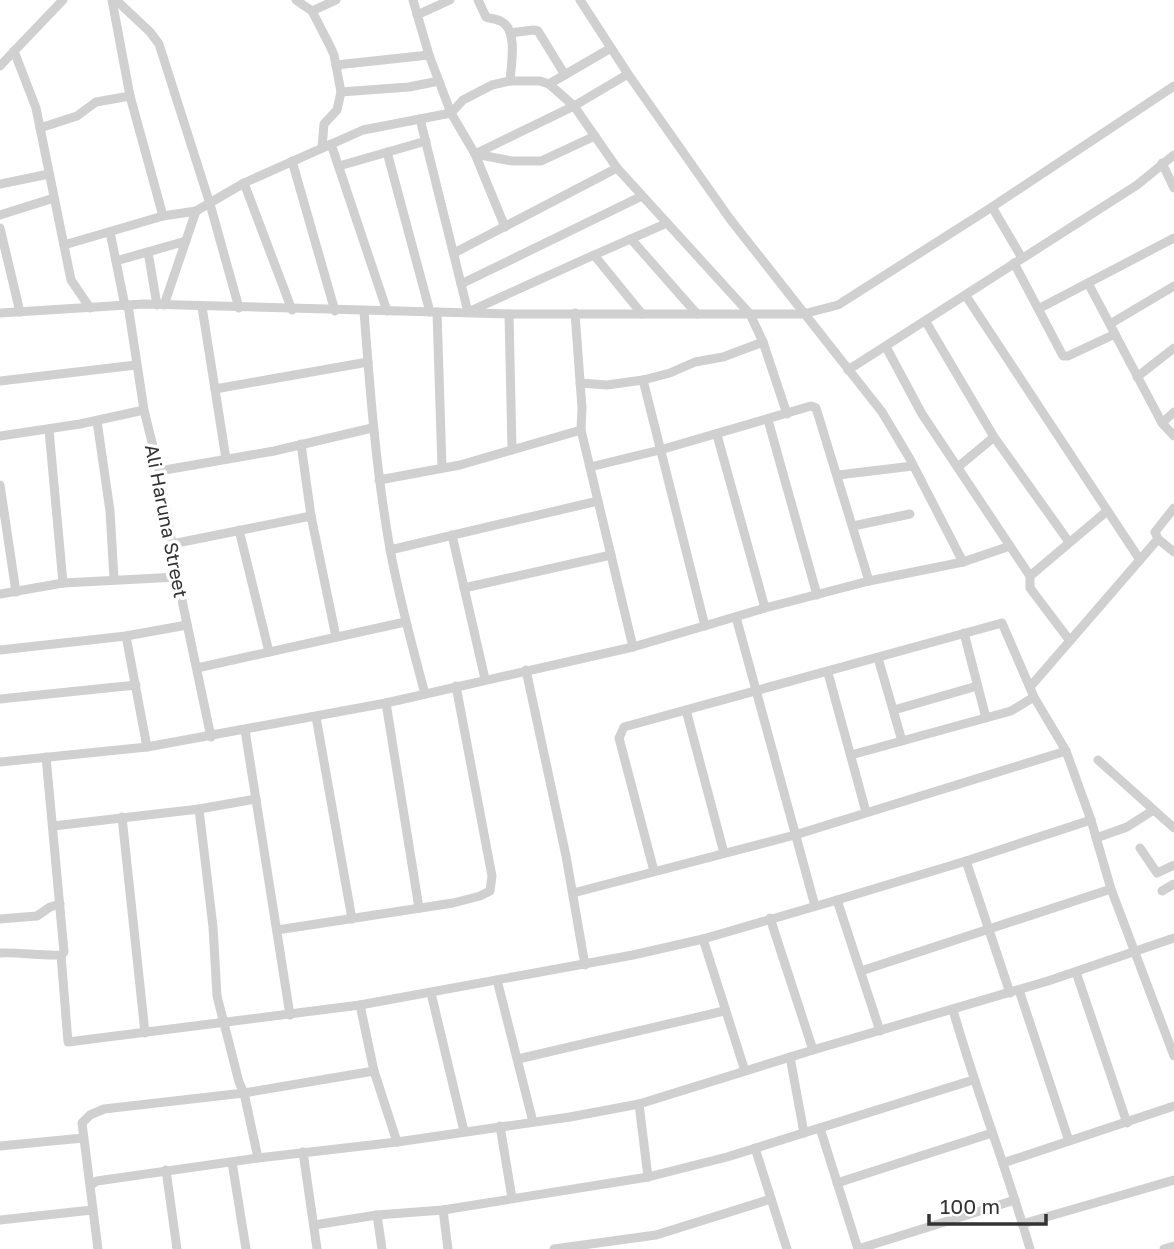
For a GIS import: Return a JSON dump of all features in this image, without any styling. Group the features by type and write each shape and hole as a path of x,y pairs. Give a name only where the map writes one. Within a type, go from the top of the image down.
{"street":[{"path":"0,66 63,0"},
{"path":"114,0 130,96 163,216"},
{"path":"114,0 150,32 159,44 210,204 239,308"},
{"path":"296,0 312,11 334,55 341,92 337,110 324,124 327,146 339,166 387,311"},
{"path":"312,11 336,0"},
{"path":"413,0 429,55 451,113 475,154 505,227"},
{"path":"417,15 449,0"},
{"path":"478,0 486,17 502,22 510,33 513,47 510,81"},
{"path":"580,0 628,74 730,219 882,412 963,562"},
{"path":"510,33 538,31 565,75"},
{"path":"549,84 611,48"},
{"path":"14,51 33,98 75,288 90,308"},
{"path":"336,65 429,55"},
{"path":"475,154 574,106 628,74"},
{"path":"341,92 410,87 439,81"},
{"path":"64,245 163,216 196,211 244,183 363,130 451,113 457,104 479,91 510,81 540,81 549,84 574,106 617,168 750,314 764,342 787,414"},
{"path":"0,313 161,305 509,314 803,314 838,305 1174,86"},
{"path":"40,128 78,116 96,102 130,96"},
{"path":"420,119 468,312"},
{"path":"475,154 512,161 541,162 595,136"},
{"path":"339,166 426,141"},
{"path":"387,152 433,312 442,468"},
{"path":"848,370 1137,185 1174,155"},
{"path":"292,161 335,311"},
{"path":"1162,163 1174,188"},
{"path":"454,253 617,168"},
{"path":"0,184 49,174"},
{"path":"244,183 292,310"},
{"path":"461,285 642,196"},
{"path":"0,215 54,198"},
{"path":"992,207 1065,357 1115,334"},
{"path":"161,305 196,211"},
{"path":"468,312 667,223"},
{"path":"0,228 20,312"},
{"name":"Ali Haruna Street","path":"110,232 127,306 144,410 159,471 211,737"},
{"path":"1040,308 1174,238"},
{"path":"631,239 697,314"},
{"path":"116,261 186,241"},
{"path":"148,252 161,305"},
{"path":"594,255 642,314"},
{"path":"1088,283 1162,423 1174,436"},
{"path":"1110,324 1174,286"},
{"path":"966,296 1140,560"},
{"path":"202,307 226,459"},
{"path":"364,311 372,428 390,550 405,622 425,694"},
{"path":"575,313 581,430 633,647"},
{"path":"509,314 512,450"},
{"path":"926,322 994,437 1069,542"},
{"path":"580,383 607,385 643,380 764,342"},
{"path":"886,347 922,414 1030,576 1030,588 1070,641"},
{"path":"1137,377 1174,348"},
{"path":"215,388 368,362"},
{"path":"0,382 136,365"},
{"path":"643,380 705,626"},
{"path":"590,467 717,435 811,406 817,408 869,581"},
{"path":"0,436 49,430 144,410"},
{"path":"1162,423 1174,412"},
{"path":"768,420 817,595"},
{"path":"97,421 110,511 114,579"},
{"path":"159,471 372,428"},
{"path":"49,430 63,583"},
{"path":"379,480 442,468 581,430"},
{"path":"717,435 765,608"},
{"path":"958,467 994,437"},
{"path":"301,444 311,516 336,637"},
{"path":"838,475 913,466"},
{"path":"0,485 16,592"},
{"path":"390,550 598,501"},
{"path":"1174,508 1156,528 1158,539 1174,552"},
{"path":"1030,576 1107,511"},
{"path":"853,526 910,514"},
{"path":"172,544 311,516"},
{"path":"239,530 270,652"},
{"path":"452,535 485,679"},
{"path":"1030,687 1158,539"},
{"path":"0,762 147,747 386,703 633,647 765,608 869,581 963,562 1010,546"},
{"path":"464,588 611,555"},
{"path":"0,594 63,583 178,577"},
{"path":"736,617 815,906"},
{"path":"197,668 405,622"},
{"path":"654,871 619,738 624,727 1002,623 1034,697 1066,751 1091,820 1111,889 1174,1056"},
{"path":"0,650 127,636 187,625"},
{"path":"964,634 986,718"},
{"path":"127,636 147,747"},
{"path":"878,658 902,741"},
{"path":"527,670 573,893 585,965"},
{"path":"828,673 866,812"},
{"path":"0,699 136,685"},
{"path":"277,930 453,903 490,891 492,882 456,686"},
{"path":"894,710 978,686"},
{"path":"851,755 1018,708 1034,697"},
{"path":"386,703 419,908"},
{"path":"686,710 724,853"},
{"path":"316,717 352,919"},
{"path":"245,730 290,1015"},
{"path":"573,893 795,835 1066,751"},
{"path":"46,758 64,952 61,955 68,1042 360,1006 585,965 703,939 966,862 1091,820"},
{"path":"1098,760 1174,828"},
{"path":"53,826 256,799"},
{"path":"199,808 213,927 217,996 244,1093 258,1157"},
{"path":"1096,838 1126,828 1152,811"},
{"path":"122,817 145,1033"},
{"path":"1140,848 1157,873 1174,865"},
{"path":"966,862 987,929 1014,992 1069,1142"},
{"path":"1162,891 1174,884"},
{"path":"861,971 1111,889"},
{"path":"837,900 880,1031"},
{"path":"0,919 37,916 60,904"},
{"path":"770,918 813,1050"},
{"path":"90,1185 97,1181 166,1170 397,1142 570,1117 639,1104 1014,992 1174,938"},
{"path":"703,939 745,1071"},
{"path":"0,953 61,955"},
{"path":"1076,972 1127,1122"},
{"path":"497,980 533,1122"},
{"path":"431,993 464,1131"},
{"path":"360,1006 374,1071 397,1142"},
{"path":"953,1010 973,1080 1030,1249"},
{"path":"518,1059 724,1011"},
{"path":"790,1057 804,1133"},
{"path":"98,1249 83,1138 82,1124 85,1118 104,1109 244,1093 374,1071"},
{"path":"314,1225 377,1215 443,1210 648,1178 755,1149 973,1080"},
{"path":"639,1104 648,1178"},
{"path":"1003,1163 1174,1106"},
{"path":"500,1126 512,1198"},
{"path":"820,1128 858,1249 1015,1200"},
{"path":"837,1183 992,1133"},
{"path":"0,1146 83,1138"},
{"path":"755,1149 787,1249"},
{"path":"303,1152 317,1249"},
{"path":"232,1162 246,1249"},
{"path":"166,1170 177,1249"},
{"path":"1023,1224 1174,1180"},
{"path":"554,1249 656,1235 771,1199"},
{"path":"0,1220 92,1210"},
{"path":"443,1210 448,1249"},
{"path":"377,1215 382,1249"},
{"path":"1164,1249 1174,1246"}]}
